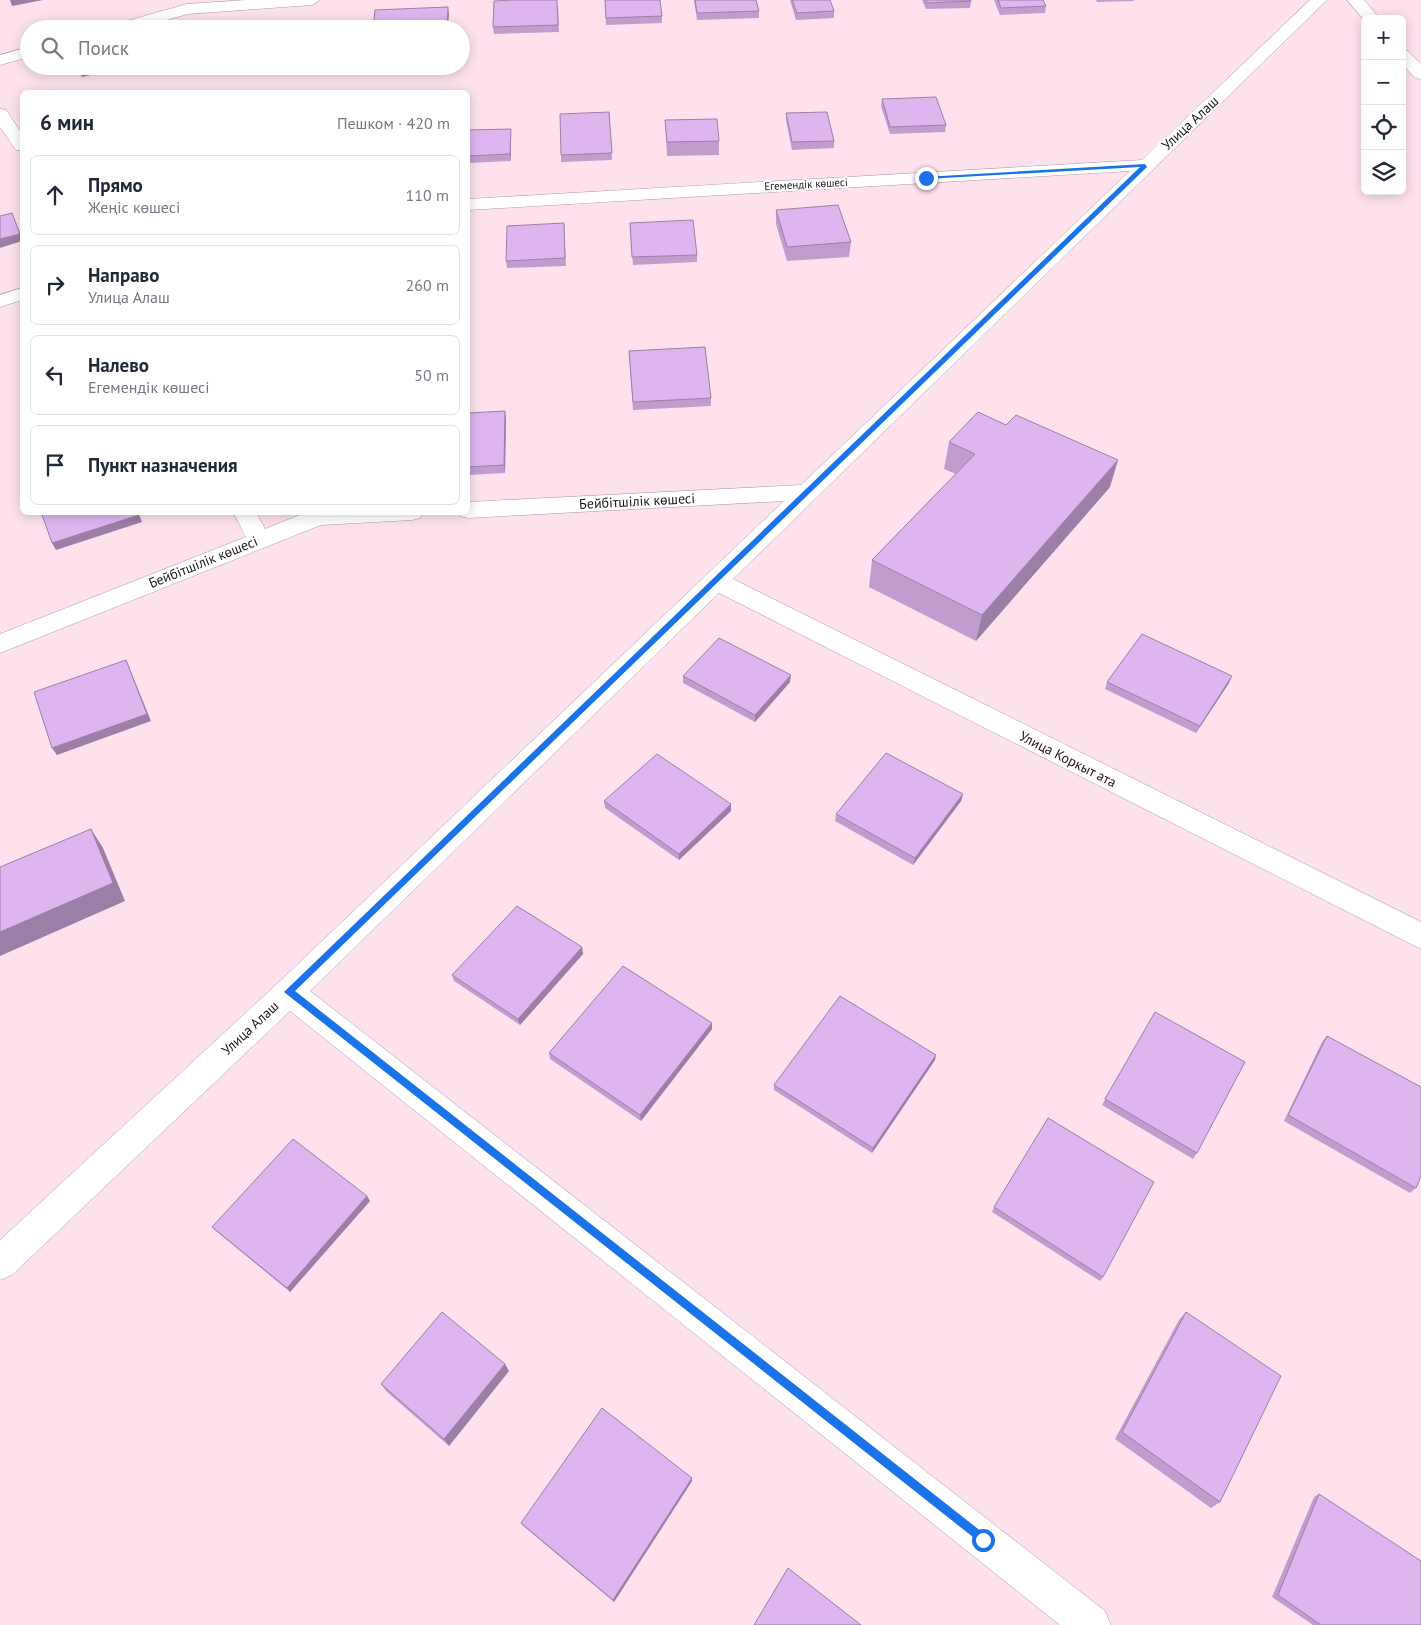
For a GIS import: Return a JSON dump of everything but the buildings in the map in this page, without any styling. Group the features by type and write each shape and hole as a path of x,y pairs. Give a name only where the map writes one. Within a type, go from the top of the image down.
{"street":[{"path":"147,20 216,0"},
{"path":"187,9 312,0"},
{"name":"Улица Алаш","path":"0,1262 289,992 1145,165 1319,0"},
{"path":"1354,0 1368,15"},
{"path":"0,60 20,54"},
{"path":"1406,58 1421,74"},
{"path":"0,114 20,143"},
{"name":"Егемендік көшесі","path":"470,204 1145,165"},
{"path":"0,301 20,295"},
{"name":"Бейбітшілік көшесі","path":"470,510 806,492"},
{"path":"246,515 259,539"},
{"name":"Бейбітшілік көшесі","path":"0,644 318,517 356,515"},
{"name":"Улица Коркыт ата","path":"716,581 1421,936"},
{"path":"289,992 1091,1625"}],"route":[{"path":"926,178 1145,165 289,992 983,1540"}]}
